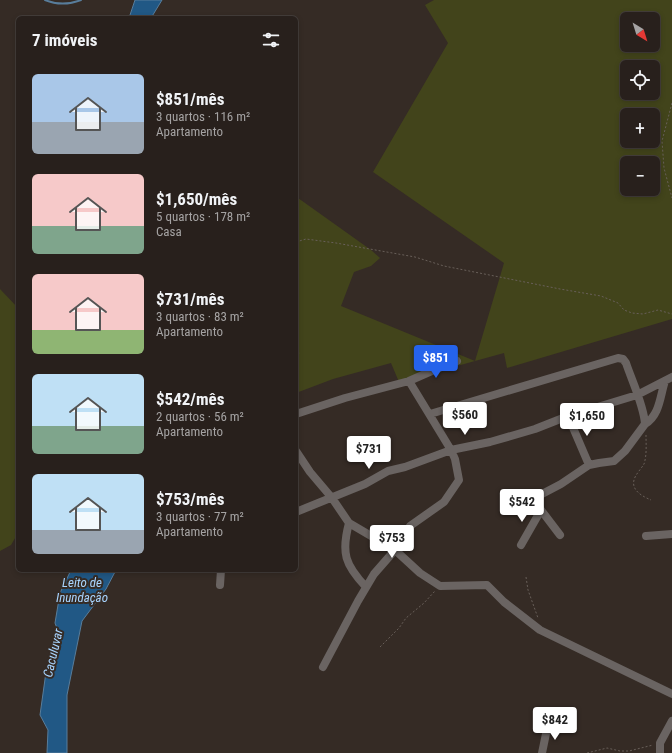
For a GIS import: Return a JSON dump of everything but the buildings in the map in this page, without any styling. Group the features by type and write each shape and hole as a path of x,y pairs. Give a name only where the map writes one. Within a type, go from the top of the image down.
{"street":[{"path":"430,414 618,358 623,359 626,363 645,424"},
{"path":"298,413 345,398 409,381 457,361"},
{"path":"298,511 332,498 388,471 405,467 451,450 490,442 535,429 568,416 637,395 669,379"},
{"path":"560,534 541,510 536,500 539,496 561,484 589,465 598,462 614,461 625,451 645,424 649,421 658,407 659,398 669,379"},
{"path":"323,667 374,574 395,550 410,526 444,502 459,480 455,459 451,450 409,381"},
{"path":"568,416 589,465"},
{"path":"298,454 349,523 395,550 420,573 440,586 487,585 504,602 540,630 672,694"},
{"path":"521,545 541,510"},
{"path":"349,523 345,538 345,552 348,564 358,579 366,587"},
{"path":"646,536 672,534"},
{"path":"220,585 221,572"},
{"path":"660,753 660,743 672,721"},
{"path":"542,753 548,724"}],"path":[{"path":"672,103 662,141 664,168 672,198"},
{"path":"298,241 306,239 336,243 407,256 444,266 601,296 618,303 624,310 632,314 643,314 658,310 672,314"},
{"path":"645,424 646,451 644,463 634,481 635,489 642,496 651,500"},
{"path":"526,577 528,590 538,618 540,630"},
{"path":"380,647 399,628 406,618 424,603 440,586"},
{"path":"587,753 607,748 620,751 629,751 660,743"}],"green space":[{"path":"434,0 672,0 672,319 507,368 504,353 399,382 391,363 333,379 298,392 298,198 380,258 371,266 354,272 341,306 475,361 504,263 373,172 448,43 425,5"},
{"path":"0,289 16,306 16,536 11,545 0,551"}],"water":[{"path":"135,0 162,0 152,16 130,16"},
{"name":"Leito de Inundação","path":"70,572 115,572 106,589 82,621 67,695 67,753 47,753 48,730 40,715 46,672 61,639 55,623 60,593"}],"waterway":[{"path":"45,0 63,4 81,0"}],"water label":[{"name":"Caculuvar","path":"53,653"}]}
